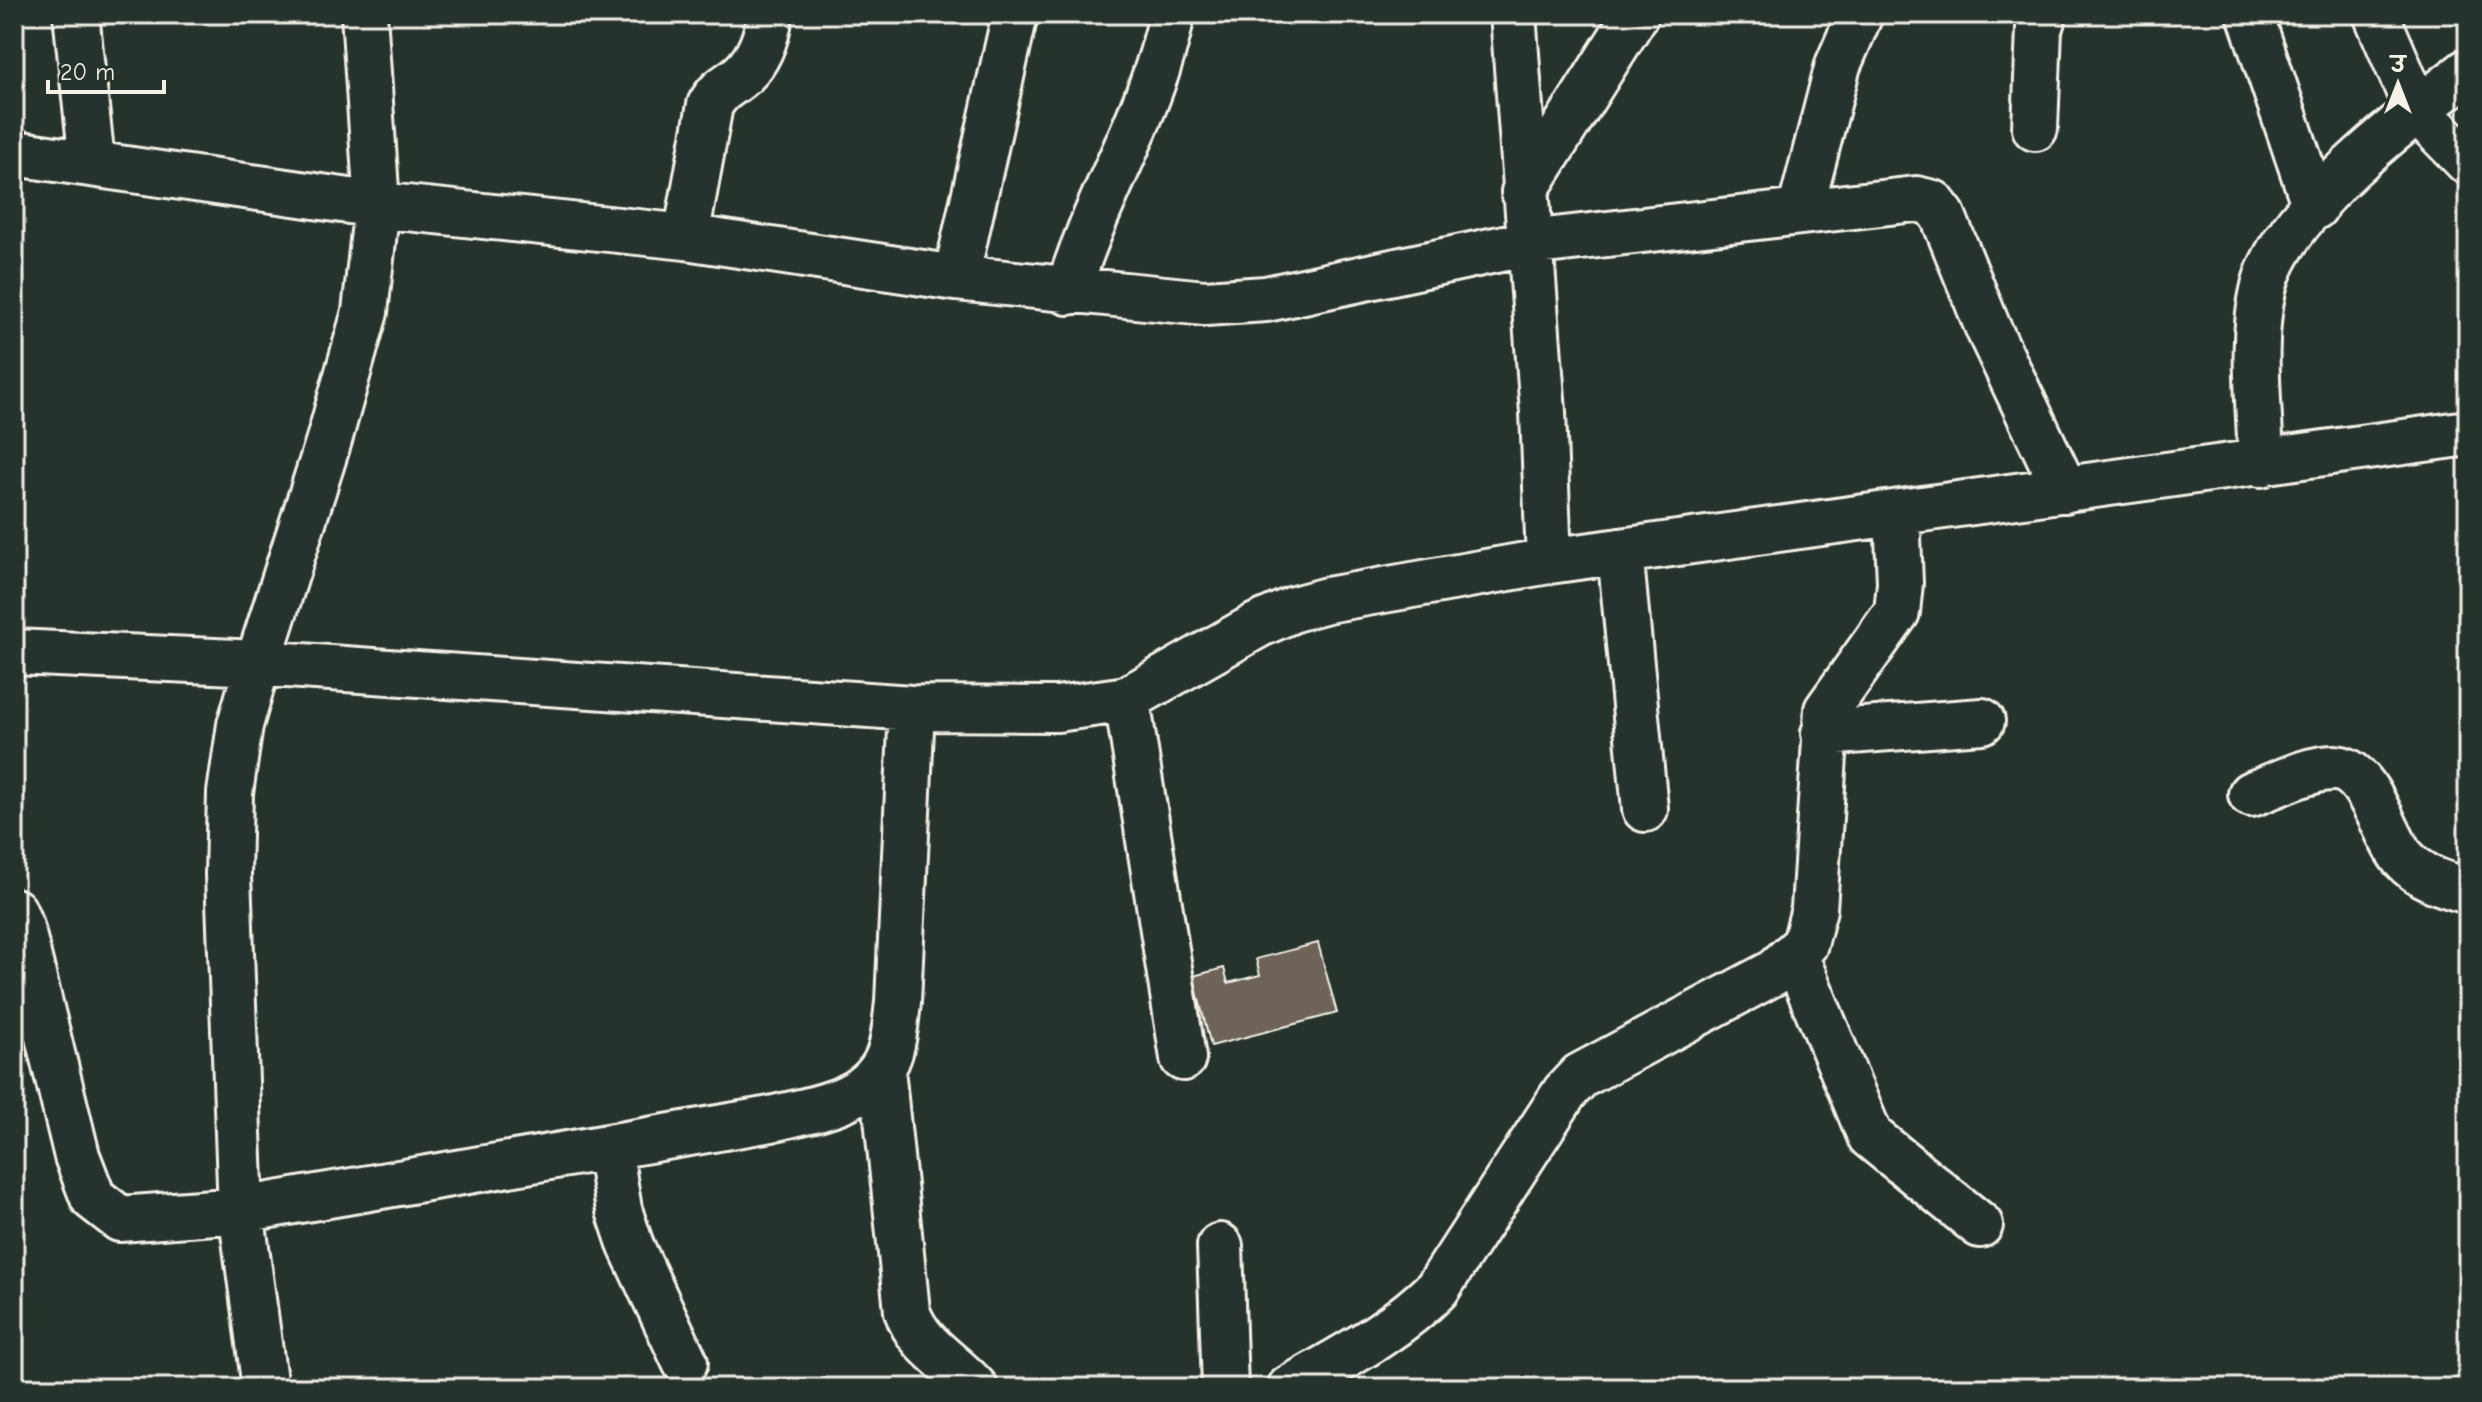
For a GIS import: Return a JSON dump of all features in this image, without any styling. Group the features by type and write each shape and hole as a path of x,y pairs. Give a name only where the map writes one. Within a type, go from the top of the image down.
{"street":[{"path":"76,14 92,162"},
{"path":"265,1388 241,1210 228,875 230,793 240,725 329,440 365,312 377,205 364,14"},
{"path":"686,237 710,105 719,89 742,74 759,53 770,14"},
{"path":"956,278 1015,14"},
{"path":"1068,292 1078,258 1156,76 1172,14"},
{"path":"1513,14 1524,192 1544,423 1549,561"},
{"path":"1524,192 1636,14"},
{"path":"1800,212 1838,65 1860,14"},
{"path":"2035,128 2039,29 2044,14"},
{"path":"2250,14 2315,207"},
{"path":"2376,14 2417,110 2468,162"},
{"path":"2261,464 2259,323 2265,284 2276,253 2315,207 2417,110 2468,71"},
{"path":"14,153 377,205 686,237 956,278 1068,292 1205,303 1266,299 1528,243 1916,199 1933,203 1943,216 1996,345 2065,490"},
{"path":"14,652 258,663 912,708 1057,709 1127,699 1258,625 1294,609 1549,561 2468,433"},
{"path":"1290,1388 1395,1325 1437,1289 1565,1092 1580,1076 1773,973 1805,944 1814,909 1827,710 1897,612 1897,513"},
{"path":"1620,551 1645,809"},
{"path":"1127,699 1183,1058"},
{"path":"14,911 22,930 77,1156 93,1198 120,1219 241,1210 771,1119 827,1105 864,1089 882,1069 891,1051 898,1002 912,708"},
{"path":"1824,733 1982,721"},
{"path":"2251,794 2322,770 2336,768 2349,772 2368,793 2401,856 2429,879 2468,891"},
{"path":"1795,955 1870,1136 1980,1225"},
{"path":"882,1069 907,1311 913,1330 975,1388"},
{"path":"609,1147 619,1210 631,1246 685,1362"},
{"path":"1220,1246 1225,1388"}],"building":[{"path":"1318,943 1337,1013 1211,1046 1193,976 1224,968 1228,983 1260,975 1256,959"}]}
